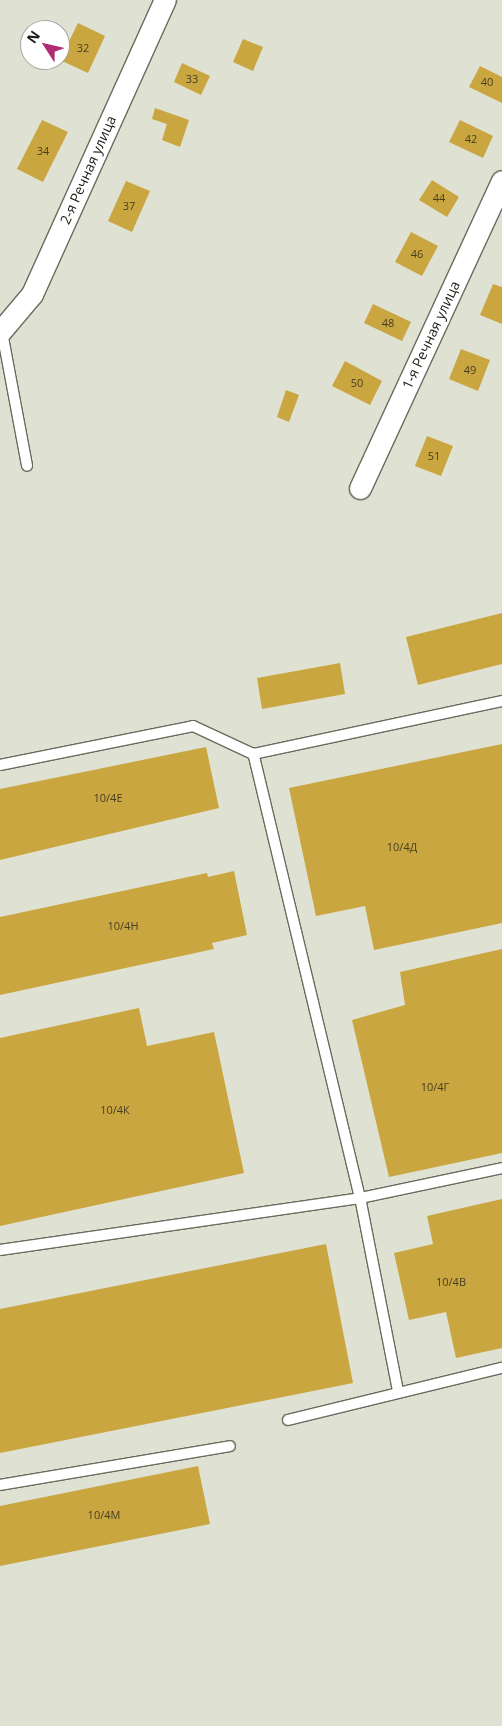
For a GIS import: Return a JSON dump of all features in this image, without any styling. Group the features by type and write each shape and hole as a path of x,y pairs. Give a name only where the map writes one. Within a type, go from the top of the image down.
{"street":[{"name":"2-я Речная улица","path":"1,332 32,294 165,0"},
{"name":"1-я Речная улица","path":"360,488 502,182"}],"lane":[{"path":"1,332 27,466"},
{"path":"0,764 193,726 253,754 502,701"},
{"path":"253,754 360,1198 398,1391"},
{"path":"0,1250 360,1198 502,1168"},
{"path":"288,1420 398,1391 502,1368"},
{"path":"0,1485 230,1446"}],"building":[{"path":"78,23 105,36 88,73 70,65 70,39"},
{"path":"243,39 263,47 253,71 233,62"},
{"path":"182,63 210,76 201,95 174,82"},
{"path":"480,66 502,77 502,103 469,87"},
{"path":"155,108 189,120 180,147 162,140 167,124 152,119"},
{"path":"42,120 68,132 43,182 17,169"},
{"path":"460,120 493,136 483,158 449,142"},
{"path":"432,180 459,197 447,217 419,200"},
{"path":"126,181 150,191 132,232 108,221"},
{"path":"411,232 438,246 422,276 395,262"},
{"path":"493,284 502,287 502,324 480,315"},
{"path":"373,304 411,322 402,341 364,323"},
{"path":"461,349 490,360 478,391 449,379"},
{"path":"345,361 382,381 370,405 332,386"},
{"path":"286,390 299,395 289,422 277,417"},
{"path":"427,436 453,446 441,476 415,466"},
{"path":"502,613 502,664 418,685 406,637"},
{"path":"340,663 345,694 262,709 257,678"},
{"path":"502,744 502,923 374,950 365,906 316,916 289,788"},
{"path":"206,747 219,808 0,860 0,789"},
{"path":"234,871 247,935 212,943 214,949 0,995 0,917 207,873 208,877"},
{"path":"502,949 502,1153 389,1177 352,1020 405,1005 400,972"},
{"path":"139,1008 147,1046 214,1032 244,1173 0,1226 0,1038"},
{"path":"502,1199 502,1348 456,1358 446,1312 409,1320 394,1253 433,1244 427,1216"},
{"path":"326,1244 353,1383 0,1453 0,1309"},
{"path":"198,1466 210,1524 0,1566 0,1506"}]}
